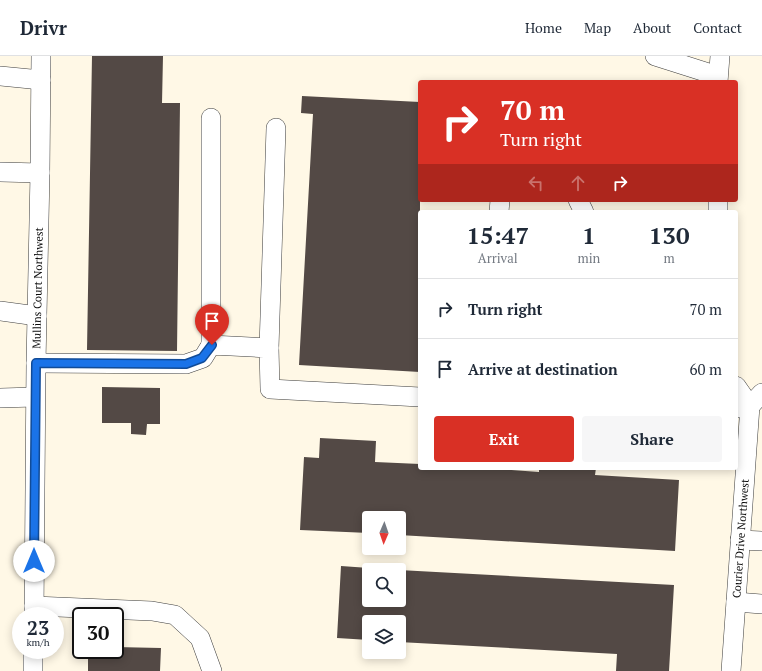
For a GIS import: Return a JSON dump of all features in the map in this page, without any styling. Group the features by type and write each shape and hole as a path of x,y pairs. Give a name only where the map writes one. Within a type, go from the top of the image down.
{"street":[{"name":"Mullins Court Northwest","path":"34,607 35,397 41,56"},
{"path":"655,56 718,79 720,56"},
{"path":"0,76 41,80"},
{"path":"36,363 186,364 202,358 212,345 211,118"},
{"path":"276,128 269,348 270,389 418,397"},
{"path":"0,172 40,173"},
{"path":"0,311 37,316"},
{"path":"212,345 269,348"},
{"path":"738,388 749,402"},
{"path":"0,398 35,397"},
{"name":"Courier Drive Northwest","path":"731,671 749,402"},
{"path":"740,540 762,541"},
{"path":"736,602 762,604"},
{"path":"64,611 152,611 175,615 200,638 212,671"},
{"path":"33,659 33,671"}],"building":[{"path":"92,56 163,56 162,103 180,103 177,351 87,350"},
{"path":"302,96 418,102 418,202 420,202 420,210 418,210 418,372 299,365 313,114 301,113"},
{"path":"102,387 160,388 160,424 147,424 146,435 131,434 131,423 102,423"},
{"path":"320,438 376,441 375,462 418,464 418,470 512,470 539,472 539,470 596,470 595,475 679,480 675,551 406,535 406,511 362,511 362,533 300,530 304,457 319,458"},
{"path":"341,566 362,568 362,607 406,607 406,570 674,585 669,671 616,671 617,654 406,642 406,615 362,615 362,640 337,638"},
{"path":"124,647 161,648 160,671 88,671 88,659 124,659"}],"route":[{"path":"34,561 36,363 186,364 202,358 212,345"}]}
